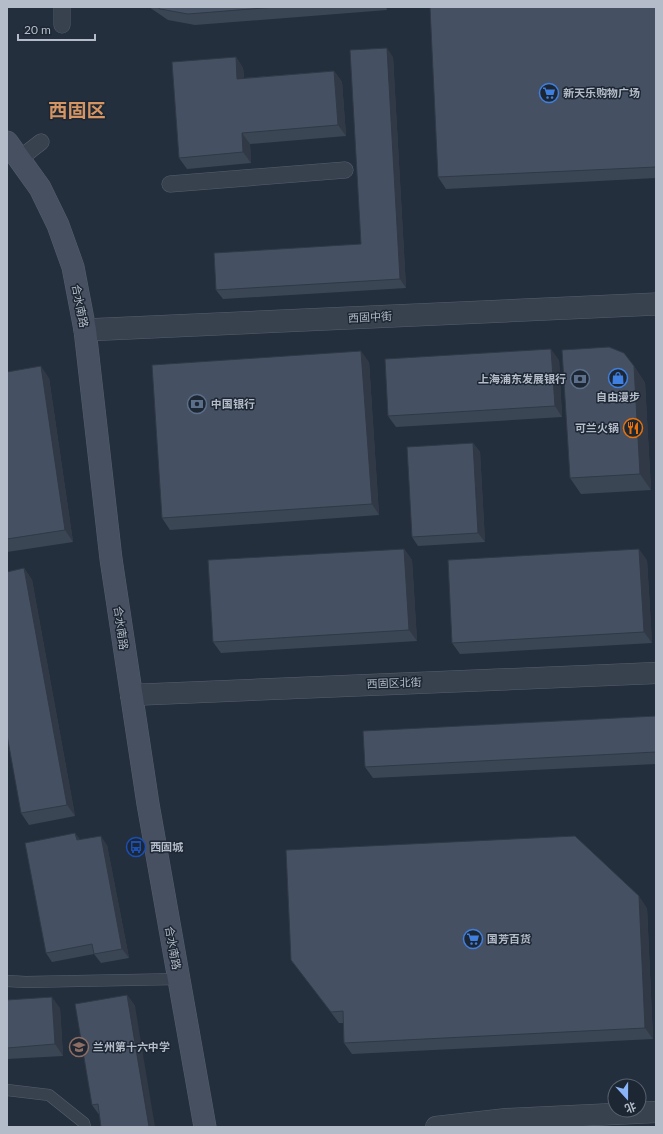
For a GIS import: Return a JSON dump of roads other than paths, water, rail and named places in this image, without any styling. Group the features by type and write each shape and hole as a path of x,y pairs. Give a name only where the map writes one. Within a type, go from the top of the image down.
{"main road":[{"name":"合水南路","path":"13,150 40,188 58,225 73,267 85,330 111,560 131,695 148,804 205,1127"}],"street":[{"path":"62,7 62,25"},
{"path":"13,150 41,142"},
{"path":"170,184 345,170"},
{"name":"西固中街","path":"85,330 656,304"},
{"name":"西固区北街","path":"131,695 656,673"},
{"path":"436,1127 507,1119 656,1112 656,1117"}],"lane":[{"path":"7,981 26,982 179,979"},
{"path":"7,1090 48,1095 84,1123 85,1127"}],"place":[{"name":"新天乐购物广场","path":"549,93"},
{"name":"自由漫步","path":"618,378"},
{"name":"上海浦东发展银行","path":"580,379"},
{"name":"中国银行","path":"197,404"},
{"name":"可兰火锅","path":"633,428"},
{"name":"西固城","path":"136,847"},
{"name":"国芳百货","path":"473,939"},
{"name":"兰州第十六中学","path":"79,1047"}],"district":[{"name":"西固区","path":"77,110"}]}
